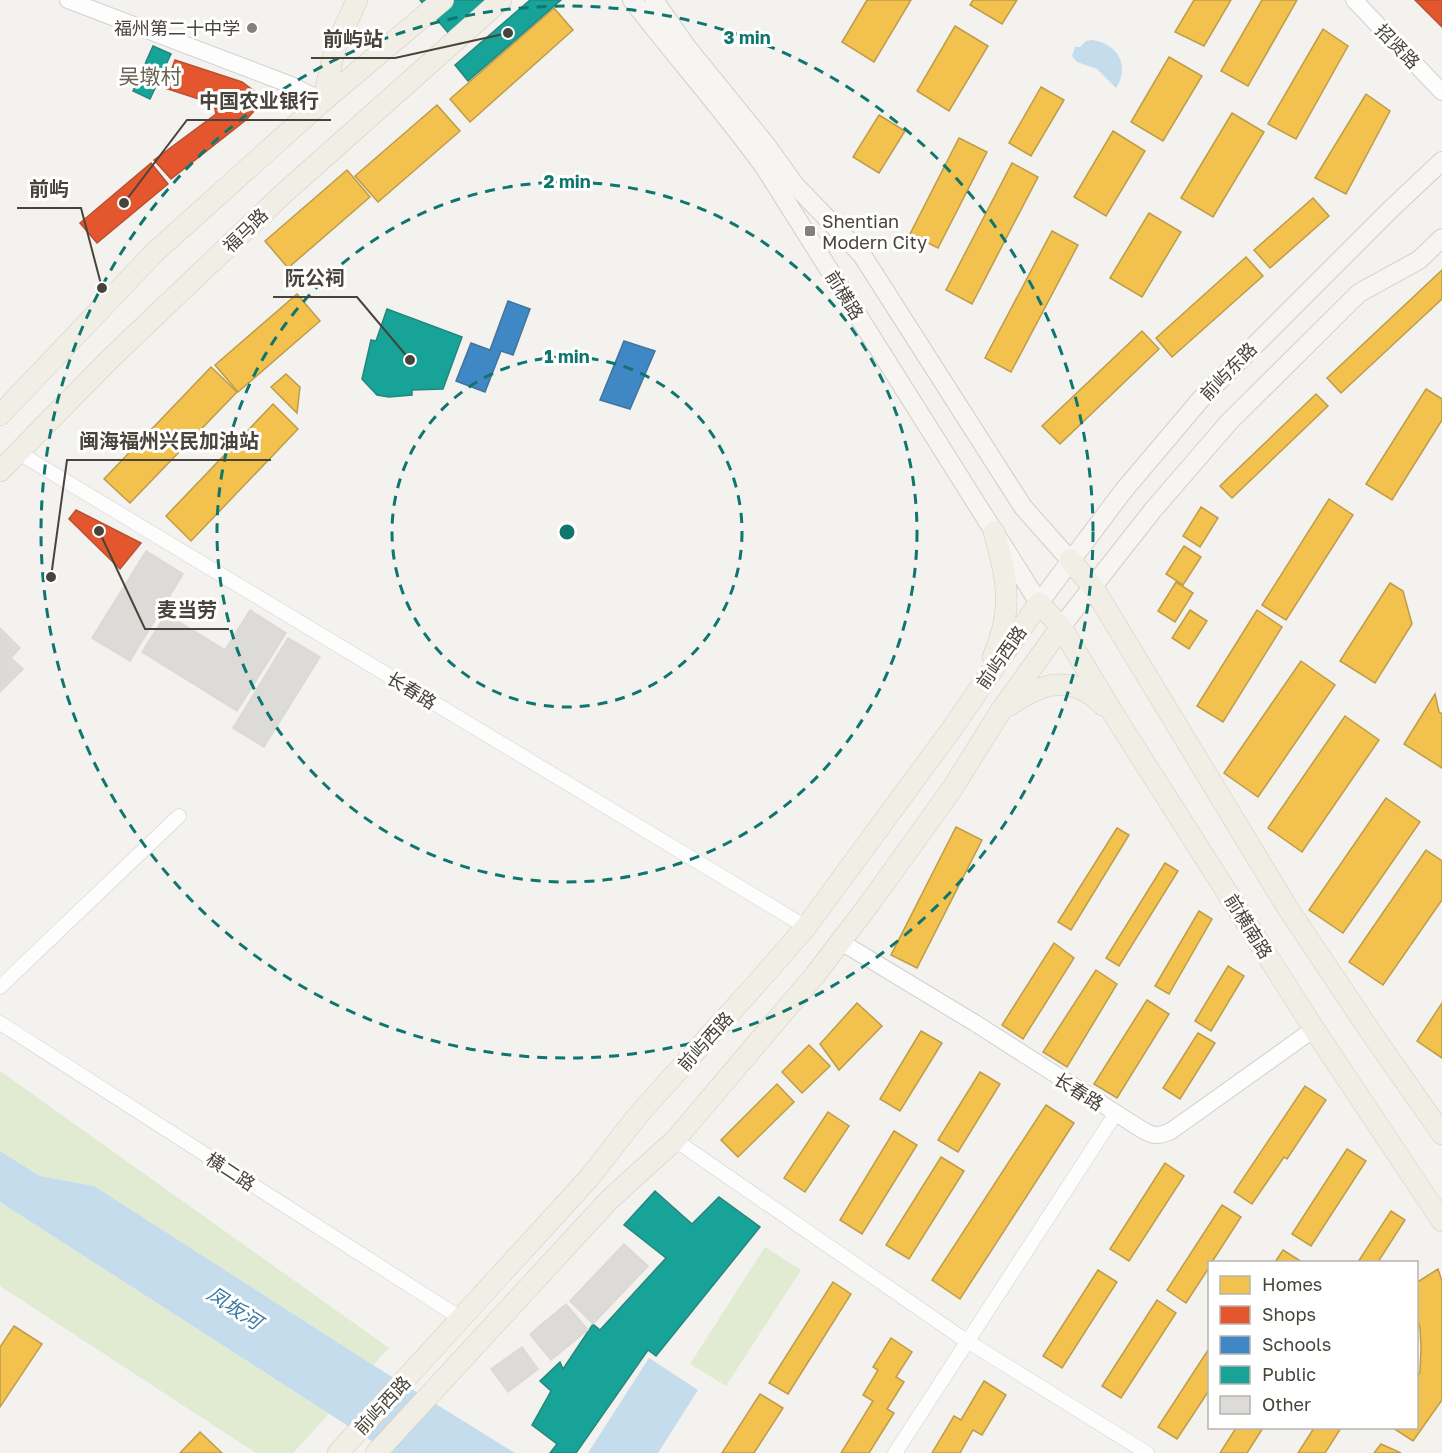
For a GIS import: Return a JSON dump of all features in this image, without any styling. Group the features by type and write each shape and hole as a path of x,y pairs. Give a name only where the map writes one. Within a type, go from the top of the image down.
{"main road":[{"path":"323,101 335,48 357,0"},
{"path":"0,415 155,252 323,101 443,0"},
{"name":"福马路","path":"0,471 110,359 283,194 501,0"},
{"name":"前横路","path":"632,0 765,168 1039,603"},
{"name":"前横路","path":"654,0 686,45 767,146 795,185 862,255 1023,507 1070,560"},
{"name":"前屿东路","path":"1039,603 1124,490 1201,399 1442,161"},
{"name":"前屿东路","path":"1061,627 1160,503 1229,422 1359,293 1419,260 1442,238"},
{"path":"951,730 991,662 1000,641 1007,592 994,532"},
{"path":"1070,560 1093,587 1287,907 1442,1134"},
{"name":"前屿西路","path":"344,1447 589,1178 639,1114 806,927 951,730 1039,603"},
{"name":"前横南路","path":"1039,603 1061,627 1314,1029 1442,1221"},
{"name":"前屿西路","path":"376,1453 609,1200 675,1140 841,942 952,789 1000,712 1061,627"},
{"path":"1000,712 1038,689 1057,684 1068,684 1084,690 1116,717"}],"street":[{"path":"68,0 291,85 323,101"},
{"name":"招贤路","path":"1354,0 1442,92"},
{"name":"长春路","path":"19,453 806,927"},
{"path":"0,987 179,816"},
{"name":"长春路","path":"841,942 975,1023 1152,1135 1164,1135 1314,1029"},
{"name":"横二路","path":"0,1023 462,1319"},
{"path":"895,1453 1116,1113"},
{"path":"675,1140 967,1340 1147,1453"}],"green space":[{"path":"0,1071 389,1348 373,1365 94,1186 40,1176 0,1151"},
{"path":"0,1202 329,1414 293,1453 256,1453 0,1286"},
{"path":"765,1247 801,1270 726,1386 690,1364"}],"water":[{"path":"1092,40 1108,46 1119,57 1122,72 1116,88 1097,69 1077,62 1072,56 1075,47 1080,47 1086,41"},
{"name":"凤坂河","path":"0,1151 40,1176 94,1186 515,1453 390,1453 0,1202"},
{"path":"649,1358 698,1390 658,1453 588,1453"}],"building: Homes":[{"path":"867,0 911,0 874,62 842,42"},
{"path":"973,0 1017,0 1002,24 970,5"},
{"path":"1194,0 1231,0 1204,46 1175,32"},
{"path":"1262,0 1297,0 1248,86 1221,71"},
{"path":"554,8 573,30 470,122 450,99"},
{"path":"955,26 988,46 949,111 917,91"},
{"path":"1323,29 1348,46 1296,139 1268,124"},
{"path":"1169,57 1202,76 1163,141 1131,122"},
{"path":"1041,87 1064,100 1031,156 1009,143"},
{"path":"1366,94 1390,111 1346,194 1315,178"},
{"path":"437,105 460,131 378,202 355,176"},
{"path":"1232,113 1264,132 1213,217 1181,198"},
{"path":"879,115 905,131 879,173 853,157"},
{"path":"1113,131 1145,151 1106,216 1074,197"},
{"path":"959,138 987,152 938,248 910,234"},
{"path":"1012,163 1038,177 972,304 946,290"},
{"path":"347,170 370,197 288,268 265,241"},
{"path":"1313,198 1329,216 1270,268 1254,250"},
{"path":"1149,213 1181,232 1142,297 1110,278"},
{"path":"1052,231 1078,245 1011,372 985,358"},
{"path":"1246,257 1263,276 1172,357 1156,338"},
{"path":"1442,270 1442,299 1341,393 1327,378"},
{"path":"297,294 320,321 238,392 215,365"},
{"path":"1142,331 1159,349 1060,444 1042,426"},
{"path":"211,367 237,392 130,503 104,479"},
{"path":"286,374 300,387 297,413 271,387"},
{"path":"1426,389 1442,399 1442,420 1392,500 1366,484"},
{"path":"1316,394 1328,406 1232,498 1220,486"},
{"path":"273,404 298,429 191,541 166,516"},
{"path":"1329,499 1353,515 1286,620 1262,605"},
{"path":"1201,507 1218,518 1200,547 1183,536"},
{"path":"1184,546 1201,557 1183,585 1166,574"},
{"path":"1176,582 1193,593 1175,622 1158,611"},
{"path":"1390,583 1403,591 1412,624 1375,683 1340,661"},
{"path":"1190,610 1207,621 1189,649 1172,638"},
{"path":"1257,610 1282,627 1223,722 1197,706"},
{"path":"1301,661 1335,685 1258,797 1224,773"},
{"path":"1435,694 1439,712 1442,714 1442,768 1404,744"},
{"path":"1345,716 1379,740 1302,852 1268,828"},
{"path":"1386,798 1420,822 1343,933 1309,910"},
{"path":"956,827 982,840 917,968 891,955"},
{"path":"1117,828 1129,835 1071,930 1058,922"},
{"path":"1426,850 1442,861 1442,900 1383,985 1349,962"},
{"path":"1165,863 1178,871 1119,966 1106,958"},
{"path":"1199,911 1212,919 1169,994 1155,986"},
{"path":"1054,943 1074,958 1023,1039 1002,1025"},
{"path":"1228,966 1244,976 1211,1031 1195,1021"},
{"path":"1096,970 1117,984 1067,1067 1043,1052"},
{"path":"1147,1000 1169,1014 1117,1098 1094,1084"},
{"path":"857,1003 882,1026 839,1070 820,1044"},
{"path":"1442,1003 1442,1058 1417,1041"},
{"path":"921,1031 942,1043 900,1111 880,1099"},
{"path":"1198,1033 1215,1043 1180,1099 1163,1088"},
{"path":"809,1045 830,1066 802,1093 782,1072"},
{"path":"980,1072 1000,1084 958,1152 938,1140"},
{"path":"777,1084 794,1102 738,1157 721,1140"},
{"path":"1305,1086 1326,1100 1287,1159 1284,1157 1252,1204 1234,1192"},
{"path":"1046,1105 1074,1123 960,1299 932,1280"},
{"path":"828,1112 849,1126 805,1192 784,1178"},
{"path":"894,1131 917,1145 862,1234 840,1220"},
{"path":"1347,1149 1366,1161 1311,1246 1292,1234"},
{"path":"941,1157 964,1171 909,1259 886,1245"},
{"path":"1165,1163 1184,1176 1129,1261 1110,1249"},
{"path":"1222,1205 1241,1217 1213,1261 1208,1261 1208,1269 1186,1303 1167,1290"},
{"path":"1391,1211 1405,1220 1379,1261 1359,1261"},
{"path":"1283,1250 1300,1261 1276,1261"},
{"path":"1438,1269 1442,1281 1442,1400 1413,1441 1395,1429 1418,1429 1418,1375 1421,1348 1418,1282"},
{"path":"1098,1270 1117,1282 1062,1368 1043,1356"},
{"path":"833,1282 851,1294 788,1394 769,1383"},
{"path":"1157,1300 1176,1313 1121,1398 1102,1386"},
{"path":"14,1326 42,1344 0,1407 0,1347"},
{"path":"891,1338 912,1352 896,1377 904,1382 887,1409 894,1413 869,1453 841,1453 873,1401 863,1395 878,1370 873,1367"},
{"path":"1208,1350 1208,1392 1177,1439 1158,1427"},
{"path":"984,1381 1006,1395 982,1435 973,1430 960,1453 932,1453 954,1416 961,1420"},
{"path":"760,1394 783,1408 754,1453 722,1453"},
{"path":"1235,1429 1262,1429 1247,1453 1220,1453"},
{"path":"1313,1429 1340,1429 1325,1453 1298,1453"},
{"path":"200,1432 222,1453 180,1453"},
{"path":"1381,1444 1401,1453 1374,1453"}],"building: Shops":[{"path":"1415,0 1442,0 1442,27"},
{"path":"175,60 242,82 254,91 256,105 246,120 171,179 154,160 216,114 214,104 165,88"},
{"path":"151,163 168,184 97,243 80,223"},
{"path":"76,510 141,543 120,569 69,519"}],"building: Schools":[{"path":"508,301 530,309 513,355 501,351 485,392 456,381 471,343 490,350"},
{"path":"624,341 655,351 630,409 600,400"}],"building: Public":[{"path":"420,0 507,0 457,43"},
{"path":"530,0 561,0 468,81 455,65"},
{"path":"153,46 171,54 150,99 133,91"},
{"path":"387,309 462,337 443,389 412,390 412,395 389,397 377,395 362,379 371,340 376,341"},
{"path":"655,1191 692,1224 719,1197 760,1227 656,1356 648,1350 576,1453 550,1453 557,1444 532,1425 551,1391 540,1381 560,1362 563,1369 593,1324 600,1330 666,1258 624,1225"}],"building: Other":[{"path":"146,551 183,574 130,661 92,638"},
{"path":"250,610 286,633 237,711 142,652 166,614 225,650"},
{"path":"0,628 20,648 11,658 23,669 0,692"},
{"path":"288,638 320,657 264,747 233,728"},
{"path":"624,1244 648,1266 593,1324 570,1301"},
{"path":"566,1304 588,1330 551,1360 530,1334"},
{"path":"522,1347 538,1369 508,1392 491,1369"}],"place":[{"name":"福州第二十中学","path":"252,28"},
{"name":"前屿站","path":"508,33"},
{"name":"中国农业银行","path":"124,203"},
{"name":"Shentian Modern City","path":"810,231"},
{"name":"前屿","path":"102,288"},
{"name":"阮公祠","path":"410,360"},
{"name":"麦当劳","path":"99,531"},
{"name":"闽海福州兴民加油站","path":"51,577"}],"district":[{"name":"吴墩村","path":"150,76"}]}
